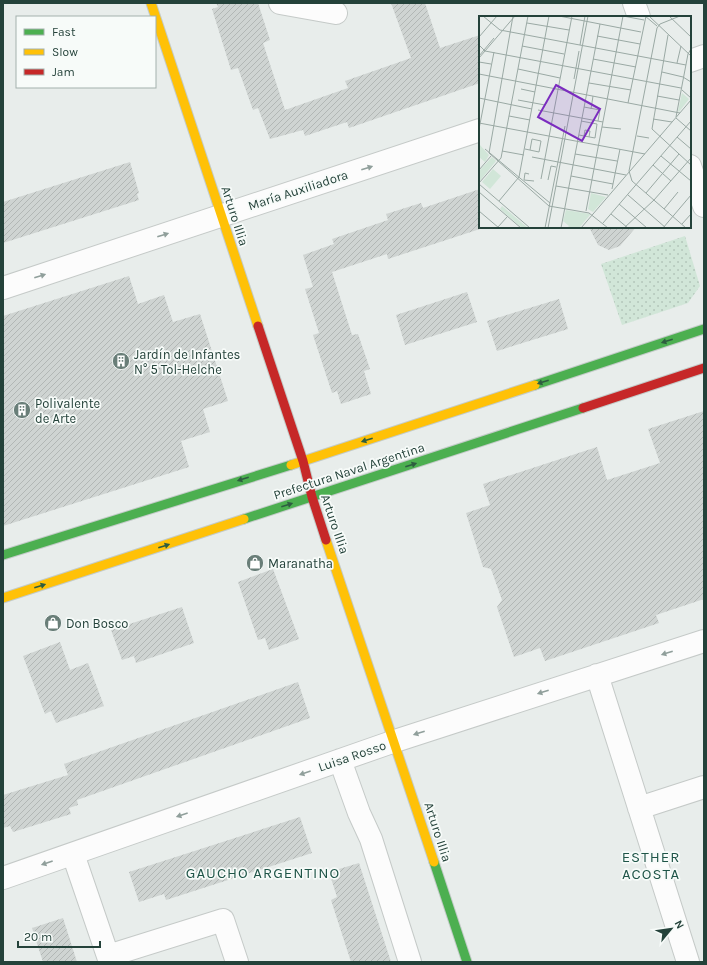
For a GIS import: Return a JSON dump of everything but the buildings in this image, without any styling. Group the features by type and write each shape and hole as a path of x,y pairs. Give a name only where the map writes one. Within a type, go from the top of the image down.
{"main road":[{"name":"Arturo Illia","path":"151,3 155,16"},
{"name":"Arturo Illia","path":"156,18 303,461 312,497 395,741 467,962"},
{"name":"Prefectura Naval Argentina","path":"3,555 303,461 704,329"},
{"name":"Prefectura Naval Argentina","path":"3,598 704,368"}],"street":[{"path":"280,3 336,13"},
{"path":"634,3 639,16"},
{"path":"691,61 704,56"},
{"name":"María Auxiliadora","path":"3,288 479,130"},
{"path":"691,169 704,206"},
{"name":"Luisa Rosso","path":"3,878 395,741 704,641"},
{"path":"597,675 688,962"},
{"path":"340,760 359,813 371,839 410,962"},
{"path":"639,808 704,787"},
{"path":"73,854 109,959 223,920 237,962"}],"green space":[{"path":"685,236 700,286 688,303 622,325 601,264"}],"traffic: fast":[{"path":"535,385 704,329"},
{"path":"244,519 583,408"},
{"path":"3,555 291,465"},
{"path":"434,862 467,962"}],"traffic: slow":[{"path":"151,3 155,16"},
{"path":"156,18 258,326"},
{"path":"291,465 535,385"},
{"path":"3,598 244,519"},
{"path":"326,540 434,862"}],"traffic: jam":[{"path":"258,326 303,461 312,497 326,540"},
{"path":"583,408 704,368"}],"place":[{"name":"Jardín de Infantes N° 5 Tol-Helche","path":"121,361"},
{"name":"Polivalente de Arte","path":"22,410"},
{"name":"Maranatha","path":"255,563"},
{"name":"Don Bosco","path":"53,623"}],"district":[{"name":"ESTHER ACOSTA","path":"651,866"},
{"name":"GAUCHO ARGENTINO","path":"263,873"}]}
